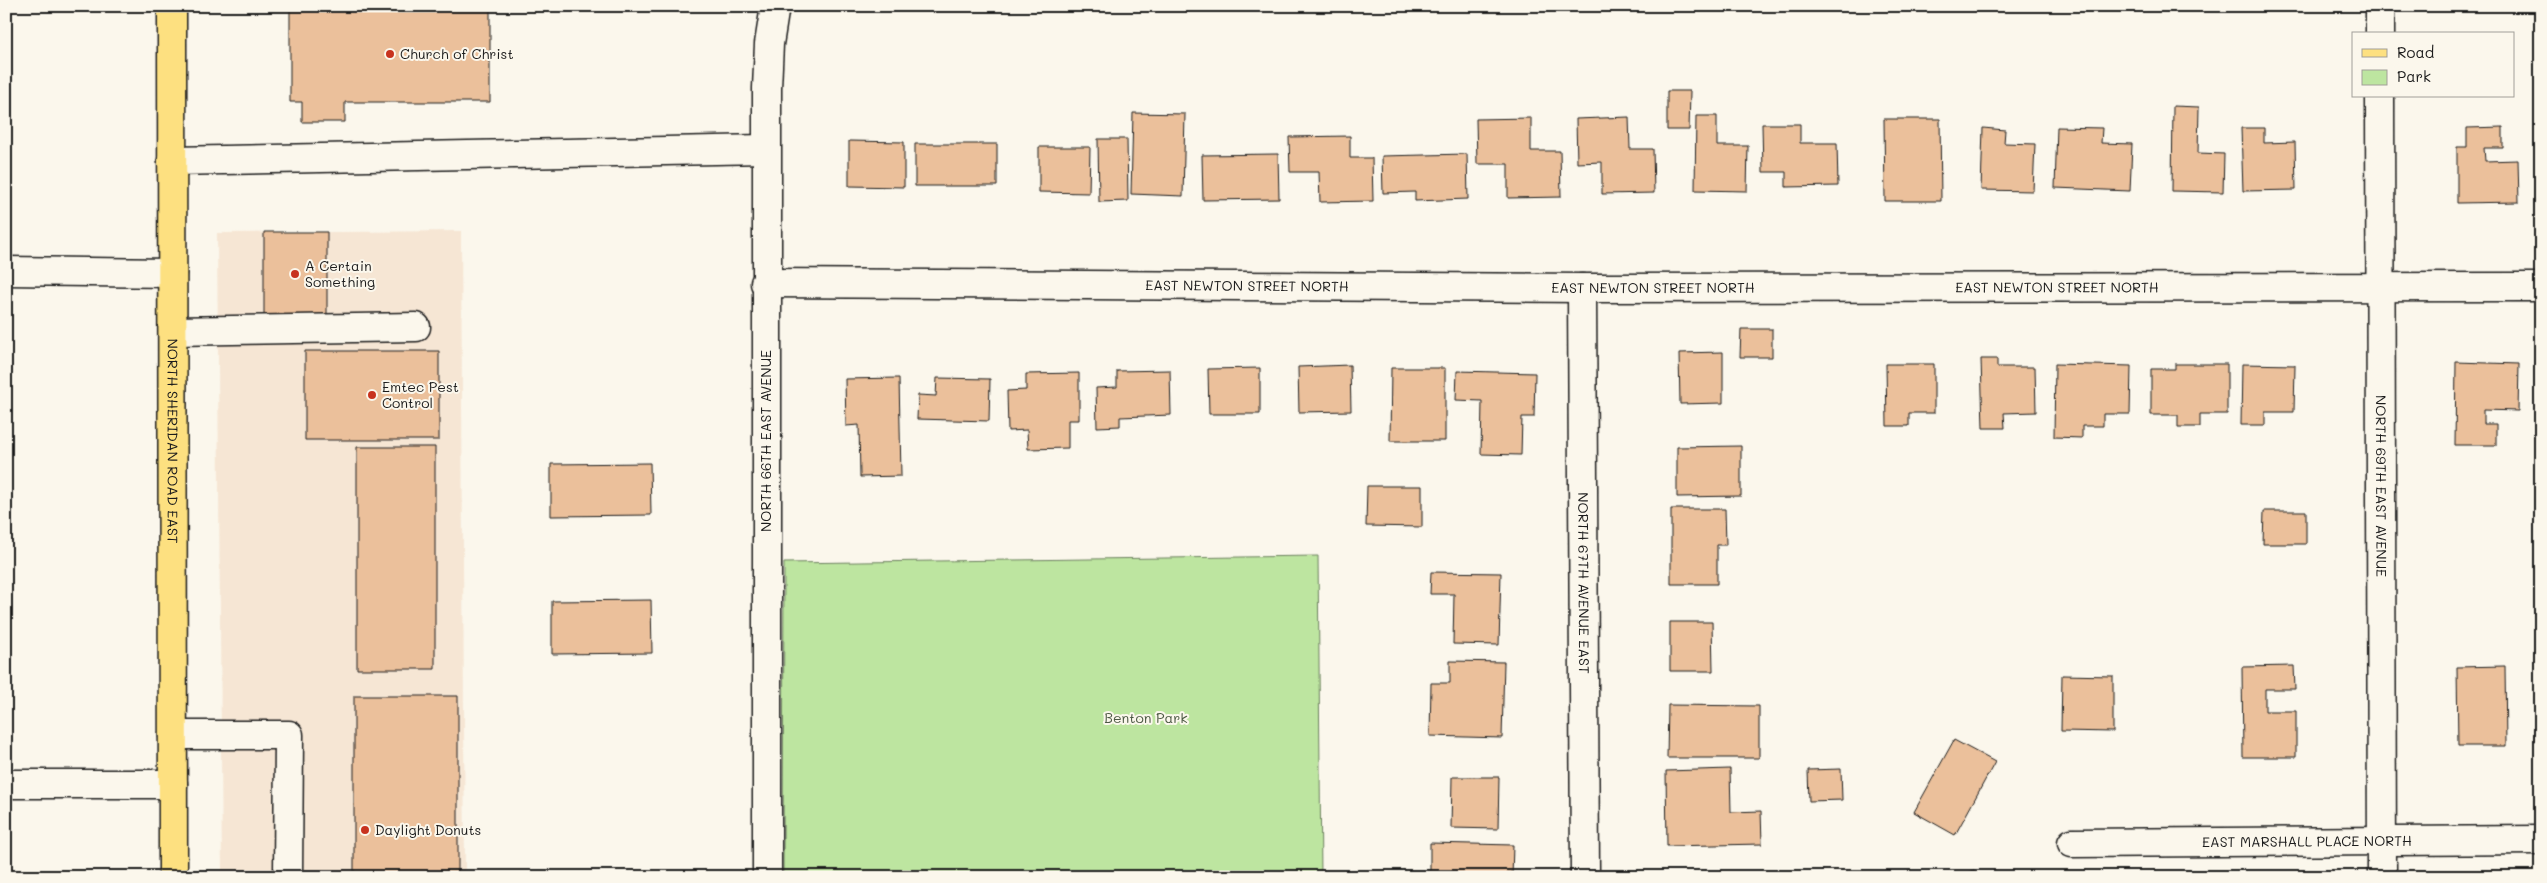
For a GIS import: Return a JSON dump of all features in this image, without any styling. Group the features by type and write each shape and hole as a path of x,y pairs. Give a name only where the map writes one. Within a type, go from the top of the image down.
{"main road":[{"name":"NORTH SHERIDAN ROAD EAST","path":"172,6 173,877"}],"street":[{"name":"NORTH 66TH EAST AVENUE","path":"767,877 766,149 769,44 775,6"},
{"path":"2380,6 2380,32"},
{"name":"NORTH 69TH EAST AVENUE","path":"2380,98 2382,877"},
{"path":"172,161 766,149"},
{"path":"6,271 172,272"},
{"name":"EAST NEWTON STREET NORTH","path":"765,283 1582,288 2541,287"},
{"name":"NORTH 67TH AVENUE EAST","path":"1582,288 1585,877"},
{"path":"173,331 416,328"},
{"path":"173,735 289,735 288,877"},
{"path":"6,784 173,784"},
{"name":"EAST MARSHALL PLACE NORTH","path":"2072,843 2541,840"}],"shaded area":[{"path":"461,231 465,877 222,877 217,233"}],"green space":[{"name":"Benton Park","path":"1318,556 1321,877 783,877 784,563"}],"building":[{"name":"Church of Christ","path":"290,6 490,6 490,102 345,102 345,122 302,122 302,102 290,102"},
{"path":"1667,91 1690,91 1689,130 1667,130"},
{"path":"2173,106 2199,107 2198,153 2224,154 2223,192 2172,191"},
{"path":"1133,113 1185,114 1183,196 1131,194"},
{"path":"1696,116 1717,116 1717,146 1748,146 1747,191 1695,190"},
{"path":"1629,117 1630,149 1653,149 1654,193 1602,194 1602,162 1577,163 1576,119"},
{"path":"1531,118 1531,151 1560,151 1561,197 1508,198 1508,164 1477,164 1476,119"},
{"path":"1884,119 1940,119 1941,201 1885,201"},
{"path":"2539,122 2541,122 2541,168 2538,168"},
{"path":"1762,124 1800,124 1800,143 1837,143 1838,186 1786,187 1786,172 1763,172"},
{"path":"2057,127 2102,128 2101,143 2132,144 2130,191 2055,188"},
{"path":"2503,127 2503,148 2484,148 2485,161 2518,160 2519,202 2457,203 2457,147 2467,147 2467,128"},
{"path":"1983,128 2005,130 2004,143 2035,144 2033,191 1981,190"},
{"path":"2241,128 2264,128 2264,143 2295,142 2296,190 2243,191"},
{"path":"1350,136 1350,158 1372,158 1373,201 1320,202 1319,172 1290,172 1289,137"},
{"path":"1098,139 1127,139 1128,201 1099,202"},
{"path":"849,141 904,142 904,187 849,186"},
{"path":"915,144 997,144 997,186 915,186"},
{"path":"1039,147 1090,147 1089,193 1039,192"},
{"path":"1278,154 1279,199 1203,200 1202,155"},
{"path":"1467,154 1468,199 1415,201 1415,192 1383,193 1382,156"},
{"name":"A Certain Something","path":"264,232 327,232 327,316 264,316"},
{"path":"1741,329 1772,329 1772,357 1740,357"},
{"name":"Emtec Pest Control","path":"305,351 439,351 439,440 305,440"},
{"path":"1723,352 1723,403 1680,404 1679,353"},
{"path":"1981,359 1997,359 1997,367 2035,367 2036,412 2004,413 2005,428 1983,428"},
{"path":"2456,362 2519,364 2518,411 2483,410 2483,424 2496,424 2496,445 2455,445"},
{"path":"1886,364 1934,364 1934,413 1909,413 1909,426 1887,426"},
{"path":"2055,364 2131,366 2130,414 2103,414 2103,426 2082,426 2082,438 2054,437"},
{"path":"2175,364 2227,364 2227,414 2200,414 2200,427 2178,427 2178,415 2151,415 2151,369 2175,369"},
{"path":"2242,364 2295,365 2294,412 2265,412 2265,425 2241,425"},
{"path":"1350,365 1351,411 1299,412 1298,367"},
{"path":"2538,365 2541,365 2541,411 2537,411"},
{"path":"1260,368 1260,414 1209,414 1208,369"},
{"path":"1391,368 1445,368 1445,441 1390,441"},
{"path":"1170,370 1171,415 1120,417 1120,426 1097,427 1096,388 1117,387 1117,371"},
{"path":"1457,371 1535,373 1534,417 1522,417 1521,455 1481,454 1482,401 1456,400"},
{"path":"1079,373 1079,420 1068,420 1068,448 1028,449 1027,430 1008,431 1007,391 1026,390 1026,374"},
{"path":"899,378 901,476 860,477 859,425 846,426 845,379"},
{"path":"937,378 990,379 989,421 917,419 918,395 936,396"},
{"path":"1741,446 1741,496 1677,497 1677,447"},
{"path":"357,447 435,447 435,669 357,669"},
{"path":"650,463 651,515 551,516 551,464"},
{"path":"1367,486 1422,486 1422,527 1366,526"},
{"path":"1671,509 1725,509 1726,545 1717,545 1717,584 1671,584"},
{"path":"2264,511 2306,511 2306,544 2263,544"},
{"path":"1431,572 1501,573 1499,645 1453,644 1454,594 1430,594"},
{"path":"651,600 652,653 552,654 552,601"},
{"path":"1670,622 1712,622 1713,671 1670,671"},
{"path":"1450,661 1504,662 1502,738 1430,736 1431,683 1450,683"},
{"path":"2294,666 2295,689 2265,689 2265,711 2296,711 2296,757 2243,757 2242,667"},
{"path":"2505,666 2506,746 2458,746 2457,667"},
{"path":"2062,675 2113,676 2113,732 2061,731"},
{"path":"354,696 458,696 458,877 354,877"},
{"path":"2536,698 2541,698 2541,741 2535,741"},
{"path":"1668,705 1759,706 1759,758 1667,758"},
{"path":"1954,740 1995,762 1955,835 1914,812"},
{"path":"1730,769 1731,812 1761,811 1762,844 1667,846 1666,771"},
{"path":"1841,769 1842,800 1809,801 1808,770"},
{"path":"1452,777 1499,777 1498,829 1451,828"},
{"path":"1430,843 1513,845 1512,877 1430,877"},
{"path":"1974,870 1977,877 1959,877"}],"place":[{"name":"Church of Christ","path":"390,54"},
{"name":"A Certain Something","path":"295,274"},
{"name":"Emtec Pest Control","path":"372,395"},
{"name":"Daylight Donuts","path":"365,830"}]}
